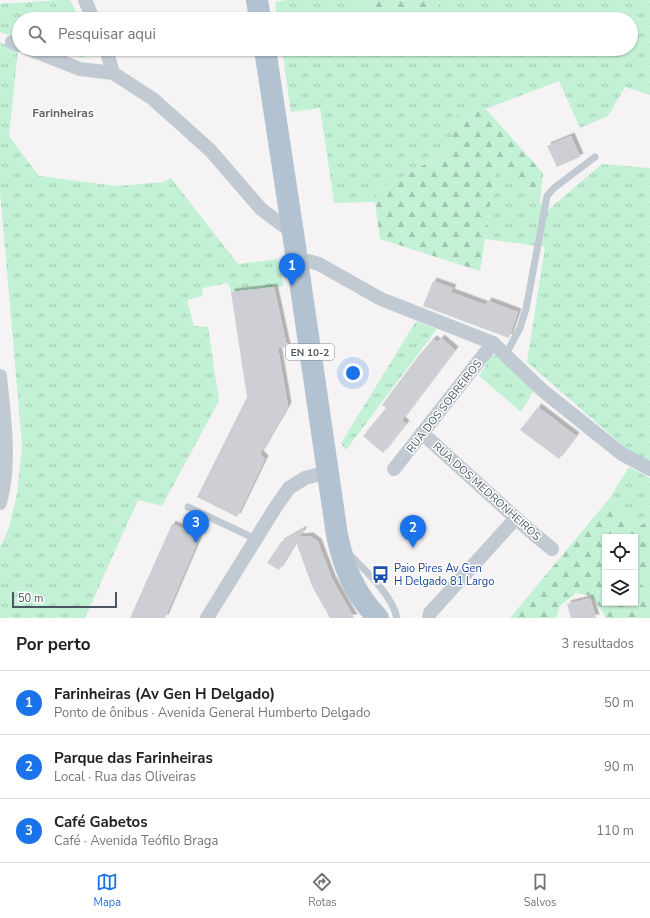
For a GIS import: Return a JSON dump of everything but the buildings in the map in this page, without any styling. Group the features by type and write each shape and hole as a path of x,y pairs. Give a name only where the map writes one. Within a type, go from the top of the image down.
{"main road":[{"path":"257,0 259,12"},
{"name":"EN 10-2","path":"266,56 297,258 334,524 341,556 352,583 368,608 378,618"}],"street":[{"path":"85,0 90,12"},
{"path":"47,56 80,69 113,72 153,99 210,150 261,209 293,233"},
{"path":"108,56 113,72"},
{"path":"297,258 318,264 381,299 493,343 542,390 622,454 650,469"},
{"name":"RUA DOS SOBREIROS","path":"394,469 493,343"},
{"path":"0,376 6,436 6,465 0,503"},
{"name":"RUA DOS MEDRONHEIROS","path":"422,433 552,549"},
{"path":"207,618 289,488 305,478 327,472"},
{"path":"429,618 430,613 516,518"}],"lane":[{"path":"506,354 520,328 526,309 547,196 554,188 595,157"},
{"path":"188,507 256,539"},
{"path":"339,544 374,579 396,610 398,618"}],"green space":[{"path":"70,0 76,12 12,12 12,36 0,32 0,4"},
{"path":"286,0 360,0 361,8 439,7 438,0 650,0 650,95 625,87 608,116 580,128 559,81 486,109 456,117 449,151 378,190 375,202 334,203 320,108 291,112 283,56 638,56 638,12 276,12 275,2"},
{"path":"360,0 438,0 439,7 361,8"},
{"path":"0,42 12,47 12,56 17,56 9,136 39,176 117,186 164,182 171,178 238,264 278,259 284,286 231,292 228,283 203,288 202,296 187,300 194,326 208,327 219,401 162,506 138,500 85,618 0,618 0,548 9,527 17,494 22,445 0,191"},
{"path":"486,109 543,173 540,204 496,168 480,271 380,239 375,202 378,190 449,151 455,117"},
{"path":"602,164 650,168 650,463 636,457 527,362 545,247 485,239 496,167 548,210"},
{"path":"416,321 437,329 346,450 341,443"},
{"path":"498,355 534,390 521,412 479,376 491,356"},
{"path":"629,467 650,478 650,520 636,528 609,499"},
{"path":"609,499 636,528 650,520 650,564 640,583 650,592 650,618 605,618 605,615 591,596 576,593 560,606 556,618 510,618"},
{"path":"650,564 650,592 640,583"}],"place":[{"name":"Farinheiras (Av Gen H Delgado)","path":"292,286"},
{"name":"Café Gabetos","path":"196,543"},
{"name":"Parque das Farinheiras","path":"413,548"},
{"name":"Paio Pires Av Gen H Delgado 81 Largo","path":"381,574"}],"district":[{"name":"Farinheiras","path":"63,113"}]}
